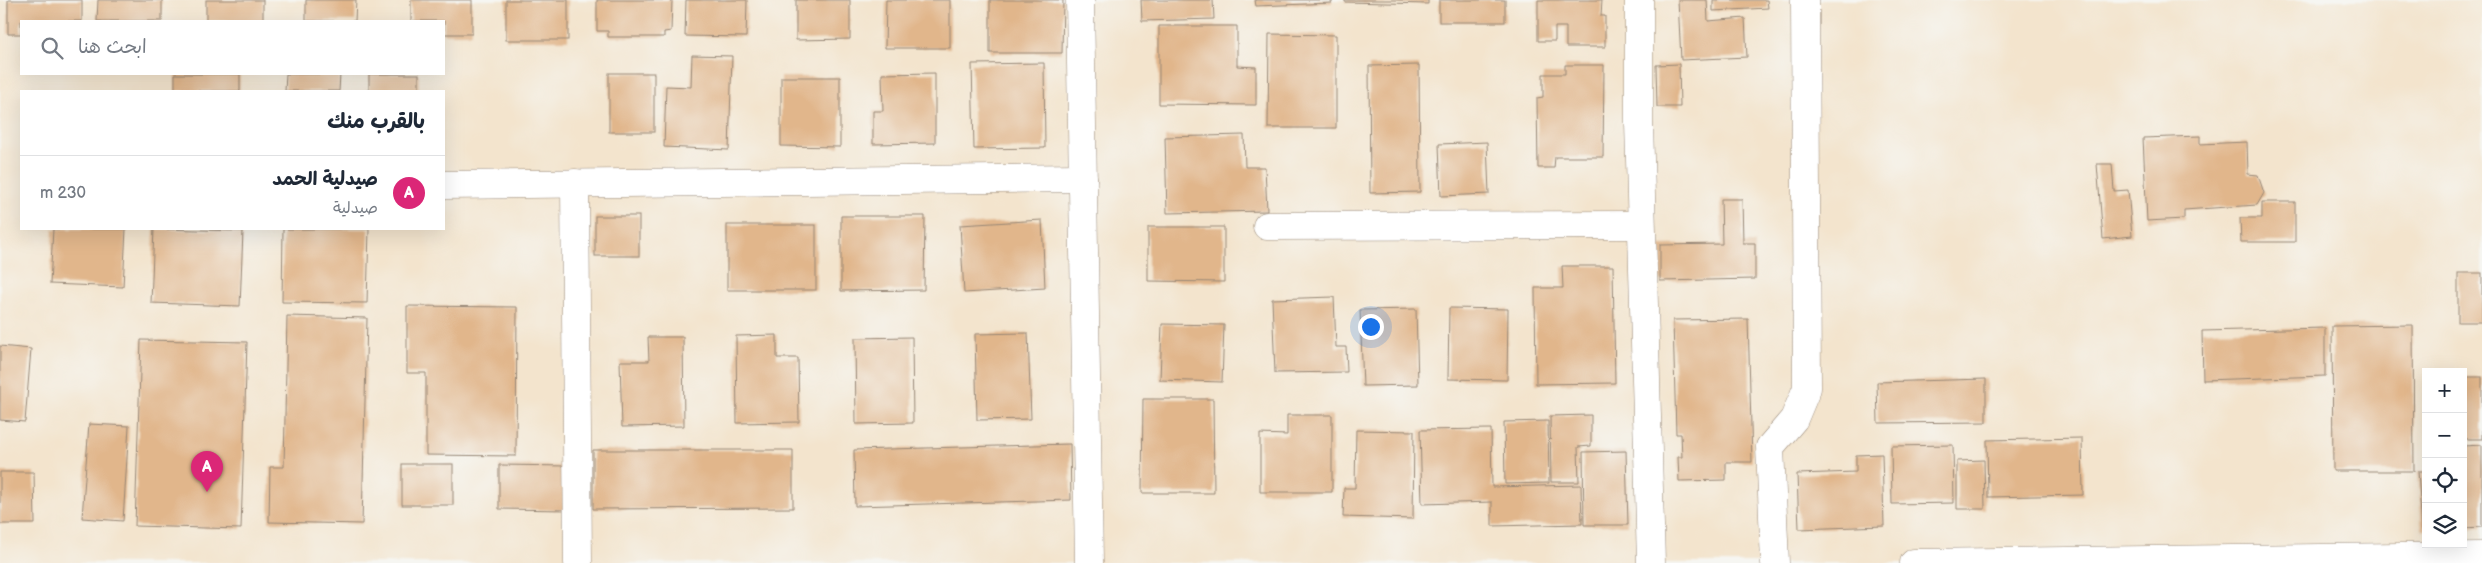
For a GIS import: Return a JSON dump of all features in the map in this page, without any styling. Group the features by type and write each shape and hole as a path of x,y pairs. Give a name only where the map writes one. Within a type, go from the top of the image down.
{"street":[{"path":"1080,0 1089,563"},
{"path":"1639,0 1641,225 1651,563"},
{"path":"1775,563 1770,447 1794,418 1807,388 1805,0"},
{"path":"445,185 1082,178"},
{"path":"575,184 578,563"},
{"path":"1267,226 1641,225"},
{"path":"1914,563 2246,562 2482,556"}],"building":[{"path":"8,0 82,0 82,20 20,20 20,34 8,34"},
{"path":"98,0 162,0 162,20 97,20"},
{"path":"206,0 263,0 263,20 206,20"},
{"path":"306,0 356,0 355,20 306,20"},
{"path":"411,0 472,0 472,34 445,34 445,20 411,20"},
{"path":"506,0 568,0 568,40 506,40"},
{"path":"597,0 672,0 671,31 664,32 664,37 608,37 608,31 597,31"},
{"path":"686,0 747,0 746,37 685,36"},
{"path":"796,0 850,0 850,39 796,40"},
{"path":"886,0 950,0 950,48 885,48"},
{"path":"990,0 1063,0 1062,53 990,53"},
{"path":"1141,0 1213,0 1214,19 1142,21"},
{"path":"1255,0 1332,0 1332,3 1256,6"},
{"path":"1345,0 1428,0 1428,4 1345,2"},
{"path":"1439,0 1505,0 1505,22 1439,22"},
{"path":"1538,0 1602,0 1601,16 1605,16 1605,47 1566,47 1566,27 1555,27 1555,41 1538,41"},
{"path":"1678,0 1707,0 1708,21 1745,18 1747,57 1681,60"},
{"path":"1713,0 1767,0 1768,8 1713,11"},
{"path":"1159,26 1237,26 1237,66 1256,67 1256,105 1159,104"},
{"path":"1269,34 1336,35 1336,128 1268,128"},
{"path":"692,55 732,56 729,150 664,147 666,86 691,87"},
{"path":"1044,63 1045,148 974,149 972,64"},
{"path":"1679,64 1680,107 1657,107 1656,65"},
{"path":"1419,65 1420,192 1370,193 1369,66"},
{"path":"1565,65 1604,65 1603,157 1555,157 1554,168 1538,168 1537,98 1543,97 1543,74 1565,74"},
{"path":"609,73 654,73 654,132 609,132"},
{"path":"935,73 935,143 873,144 873,111 883,111 882,74"},
{"path":"175,75 240,75 240,90 175,90"},
{"path":"286,75 340,75 339,90 285,90"},
{"path":"369,75 419,75 419,90 369,90"},
{"path":"781,77 840,77 840,147 781,146"},
{"path":"1244,135 1245,167 1265,167 1267,211 1167,213 1165,137"},
{"path":"2200,136 2200,144 2247,142 2248,174 2258,175 2264,193 2257,205 2184,210 2184,219 2147,221 2143,138"},
{"path":"1487,142 1489,194 1441,196 1439,144"},
{"path":"2097,164 2112,164 2114,191 2128,190 2132,236 2103,239"},
{"path":"1721,199 1742,199 1743,243 1755,243 1755,279 1660,281 1660,245 1722,244"},
{"path":"2262,202 2295,202 2295,242 2241,242 2240,218 2262,218"},
{"path":"595,216 639,216 639,256 595,256"},
{"path":"841,216 925,216 924,290 841,291"},
{"path":"1042,220 1045,288 964,293 960,225"},
{"path":"727,225 816,225 816,290 727,290"},
{"path":"1148,227 1224,227 1224,282 1148,281"},
{"path":"53,230 126,230 123,287 50,284"},
{"path":"154,230 243,231 240,306 151,303"},
{"path":"283,230 369,230 367,303 282,302"},
{"path":"1562,266 1613,266 1615,383 1536,384 1535,288 1563,288"},
{"path":"2458,273 2482,273 2482,322 2458,322"},
{"path":"1334,297 1336,347 1346,347 1347,372 1275,373 1272,299"},
{"path":"407,306 517,307 516,456 426,455 426,373 407,373"},
{"path":"1449,308 1508,309 1507,380 1448,379"},
{"path":"1416,309 1418,385 1363,386 1360,310"},
{"path":"287,316 367,318 362,524 269,522 270,467 284,467"},
{"path":"1748,319 1752,462 1726,462 1726,480 1679,481 1678,457 1682,457 1681,434 1676,434 1673,320"},
{"path":"1162,324 1224,325 1222,382 1160,380"},
{"path":"2413,325 2414,471 2333,471 2332,326"},
{"path":"2325,328 2325,376 2203,380 2202,331"},
{"path":"1028,333 1031,419 977,420 975,334"},
{"path":"777,335 777,358 798,358 799,422 737,423 736,336"},
{"path":"648,337 683,337 684,426 622,427 620,361 649,361"},
{"path":"912,337 913,423 856,424 855,338"},
{"path":"141,340 247,342 241,529 135,526"},
{"path":"0,346 31,349 25,422 0,420"},
{"path":"2467,377 2482,377 2482,439 2467,439"},
{"path":"1986,379 1986,422 1878,423 1877,382"},
{"path":"1143,399 1213,399 1214,493 1142,493"},
{"path":"1287,415 1332,415 1332,492 1260,492 1260,434 1287,435"},
{"path":"1591,415 1591,446 1578,447 1579,482 1551,482 1550,416"},
{"path":"1548,421 1549,483 1505,484 1504,422"},
{"path":"89,424 129,426 123,521 82,518"},
{"path":"1491,429 1492,487 1581,485 1582,524 1492,526 1492,502 1422,504 1420,430"},
{"path":"1356,430 1414,431 1413,519 1343,517 1344,488 1355,488"},
{"path":"2082,438 2083,495 1988,497 1987,440"},
{"path":"1070,444 1071,500 855,506 854,450"},
{"path":"1953,445 1954,503 1892,504 1891,446"},
{"path":"2482,445 2482,527 2467,528 2467,446"},
{"path":"593,450 793,450 793,508 593,509"},
{"path":"1626,451 1628,525 1584,525 1583,452"},
{"path":"1882,454 1884,526 1799,529 1797,474 1856,472 1856,455"},
{"path":"1984,460 1985,509 1957,509 1957,461"},
{"path":"402,464 453,464 453,505 402,505"},
{"path":"499,465 567,466 567,510 499,509"},
{"path":"2418,471 2422,471 2422,530"},
{"path":"0,472 34,472 35,524 0,524"}],"place":[{"name":"صيدلية الحمد","path":"207,492"}]}
